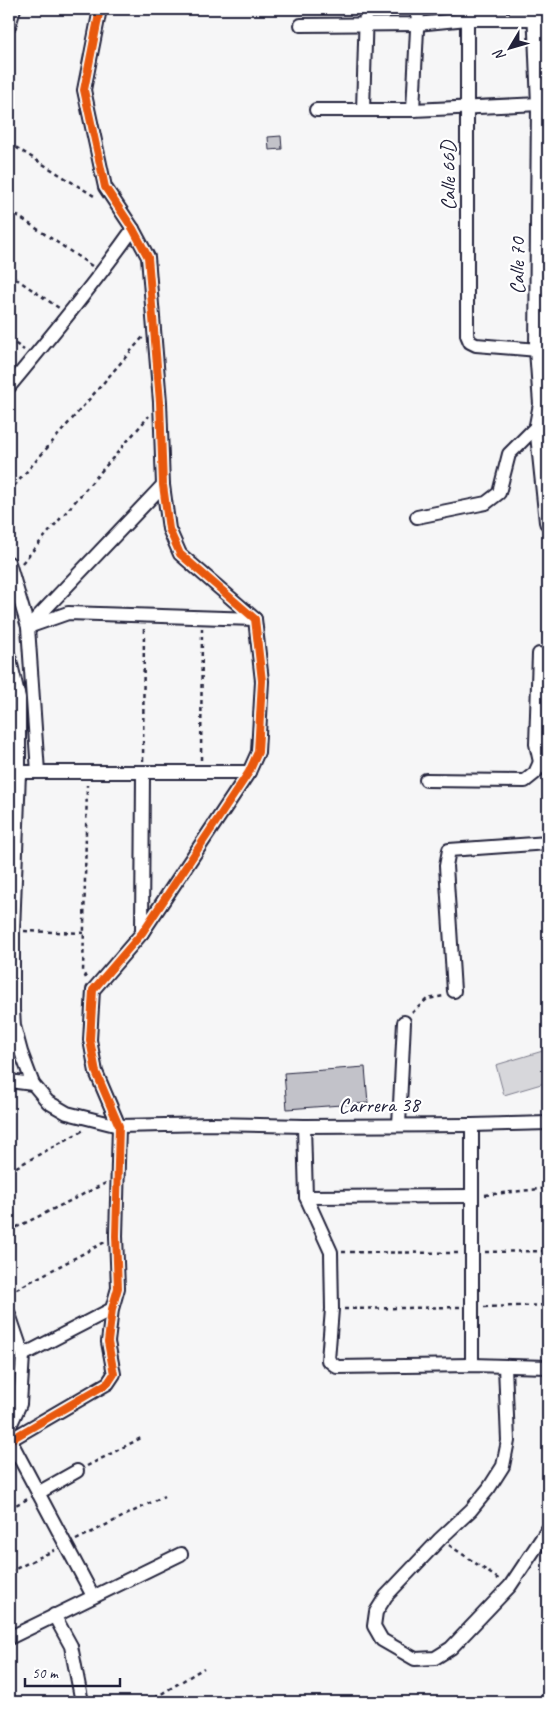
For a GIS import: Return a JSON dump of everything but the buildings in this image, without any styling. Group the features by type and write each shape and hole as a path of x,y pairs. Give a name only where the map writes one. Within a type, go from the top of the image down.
{"main road":[{"name":"Calle 70","path":"536,14 540,104 538,350 545,401 538,425 548,522"}],"street":[{"path":"9,26 14,9"},
{"path":"9,1436 108,1383 114,1374 108,1342 112,1309 118,1288 116,1236 119,1126 96,1072 90,1040 93,990 142,933 249,772 258,752 262,681 255,620 180,554 169,529 163,486 160,402 148,257 133,229 105,187 84,90 100,9"},
{"path":"363,110 366,9"},
{"path":"413,110 418,9"},
{"path":"301,25 417,24 467,14 536,14"},
{"name":"Calle 66D","path":"467,14 467,335 470,342 476,345 538,350"},
{"path":"316,110 413,110 540,104"},
{"path":"9,387 102,273 133,229"},
{"path":"418,517 486,503 493,498 499,493 509,454 538,425"},
{"path":"28,627 163,486"},
{"path":"11,568 28,627 38,772"},
{"path":"28,627 68,614 255,620"},
{"path":"426,780 525,780 544,766 536,744 539,654"},
{"path":"9,656 19,698 19,772 12,925 13,1010 14,1026 21,1052 33,1084 9,1082"},
{"path":"19,772 249,772"},
{"path":"142,772 142,933"},
{"path":"454,991 446,866 449,850 548,843"},
{"path":"399,1125 404,1022"},
{"path":"9,1049 14,1026"},
{"name":"Carrera 38","path":"33,1084 48,1102 67,1113 119,1126 548,1123"},
{"path":"472,1125 472,1365"},
{"path":"304,1126 306,1197 331,1252 332,1309 328,1360 337,1367 472,1365 548,1367"},
{"path":"306,1197 471,1196"},
{"path":"23,1355 112,1309"},
{"path":"9,1314 23,1355 20,1404 9,1436 92,1596"},
{"path":"505,1366 508,1441 503,1466 489,1488 471,1510 440,1539 386,1596 376,1612 374,1626 382,1640 415,1659 436,1658 451,1648 510,1586 548,1529"},
{"path":"38,1493 77,1471"},
{"path":"9,1638 181,1554"},
{"path":"54,1615 71,1646 82,1702"}],"path":[{"path":"9,143 94,196 105,187"},
{"path":"9,210 102,273"},
{"path":"9,274 67,314"},
{"path":"9,492 154,325"},
{"path":"9,339 33,357"},
{"path":"11,568 160,402"},
{"path":"142,772 144,617"},
{"path":"201,772 202,618"},
{"path":"87,772 83,972 93,990"},
{"path":"12,925 84,933"},
{"path":"404,1022 427,999 444,996 454,991"},
{"path":"9,1171 99,1122"},
{"path":"9,1231 117,1178"},
{"path":"471,1196 548,1188"},
{"path":"9,1293 116,1236"},
{"path":"331,1252 472,1253 548,1251"},
{"path":"332,1309 548,1305"},
{"path":"77,1471 141,1438"},
{"path":"9,1508 38,1493"},
{"path":"9,1572 164,1496"},
{"path":"440,1539 510,1586"},
{"path":"148,1702 204,1668"}],"shaded area":[{"path":"546,1050 548,1057 548,1082 504,1095 496,1065"}],"cycle path":[{"path":"10,1440 108,1383 114,1374 108,1342 112,1309 118,1288 116,1236 119,1126 96,1072 90,1040 93,990 142,933 249,772 258,752 262,681 255,619 180,554 169,529 163,485 160,402 148,257 133,229 105,187 84,90 100,9"}]}
